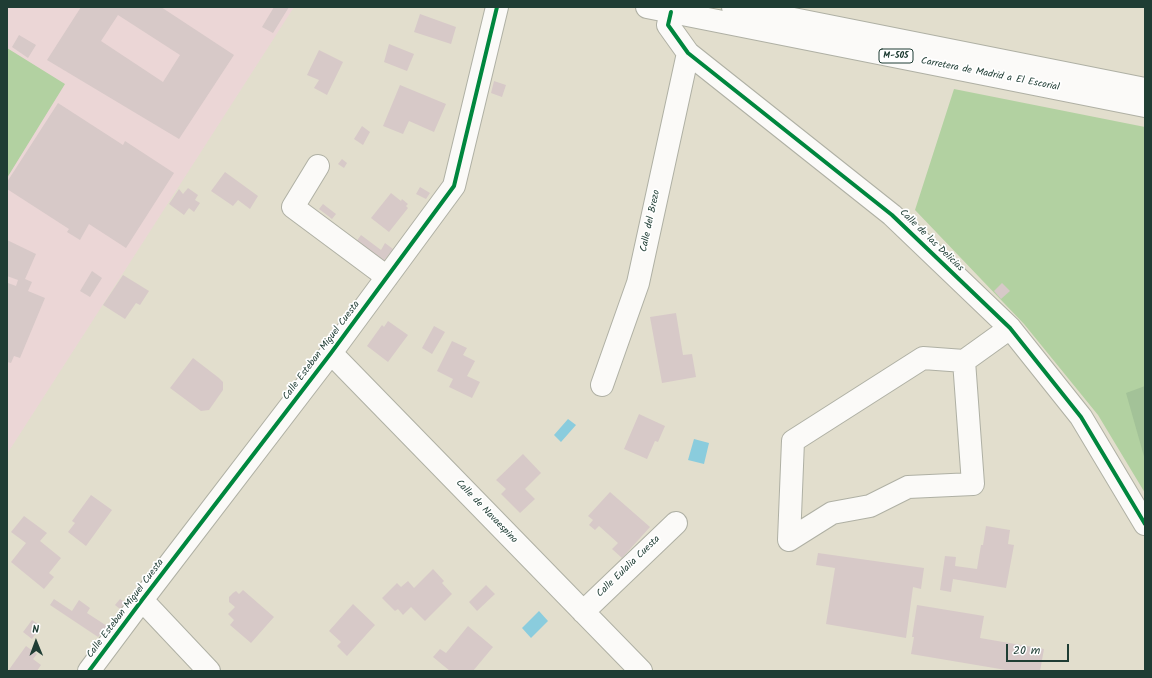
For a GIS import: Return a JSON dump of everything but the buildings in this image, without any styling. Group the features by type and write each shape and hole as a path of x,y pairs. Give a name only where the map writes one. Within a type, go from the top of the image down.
{"main road":[{"name":"Calle Esteban Miguel Cuesta","path":"89,671 331,353 454,186 497,7"},
{"name":"Carretera de Madrid a El Escorial","path":"647,7 1145,106"},
{"name":"Carretera de Madrid a El Escorial","path":"732,7 782,13 1145,89"},
{"name":"Calle de las Delicias","path":"671,12 668,25 688,54 892,215 1010,328 1081,417 1145,524"},
{"name":"Calle del Brezo","path":"602,385 638,282 688,54"},
{"path":"318,166 293,208 387,277"},
{"path":"964,361 973,484 908,487 870,506 832,513 789,540 793,441 924,358 964,361 1010,328"},
{"name":"Calle de Navaespino","path":"331,353 641,671"},
{"name":"Calle Eulalia Cuesta","path":"583,612 676,523"},
{"path":"142,600 209,671"}],"shaded area":[{"path":"7,7 294,7 7,454"}],"green space":[{"path":"7,48 65,84 7,178"},
{"path":"954,89 1145,127 1145,493 1098,415 1024,324 915,210"},
{"path":"1145,386 1145,460 1126,393"}],"water":[{"path":"568,419 576,425 561,442 554,435"},
{"path":"694,439 709,443 704,464 688,460"},
{"path":"539,611 548,621 531,638 522,628"}],"cycle path":[{"path":"89,671 331,353 454,186 497,7"},
{"path":"671,12 668,25 688,53 892,215 1010,328 1081,417 1145,524"}]}
